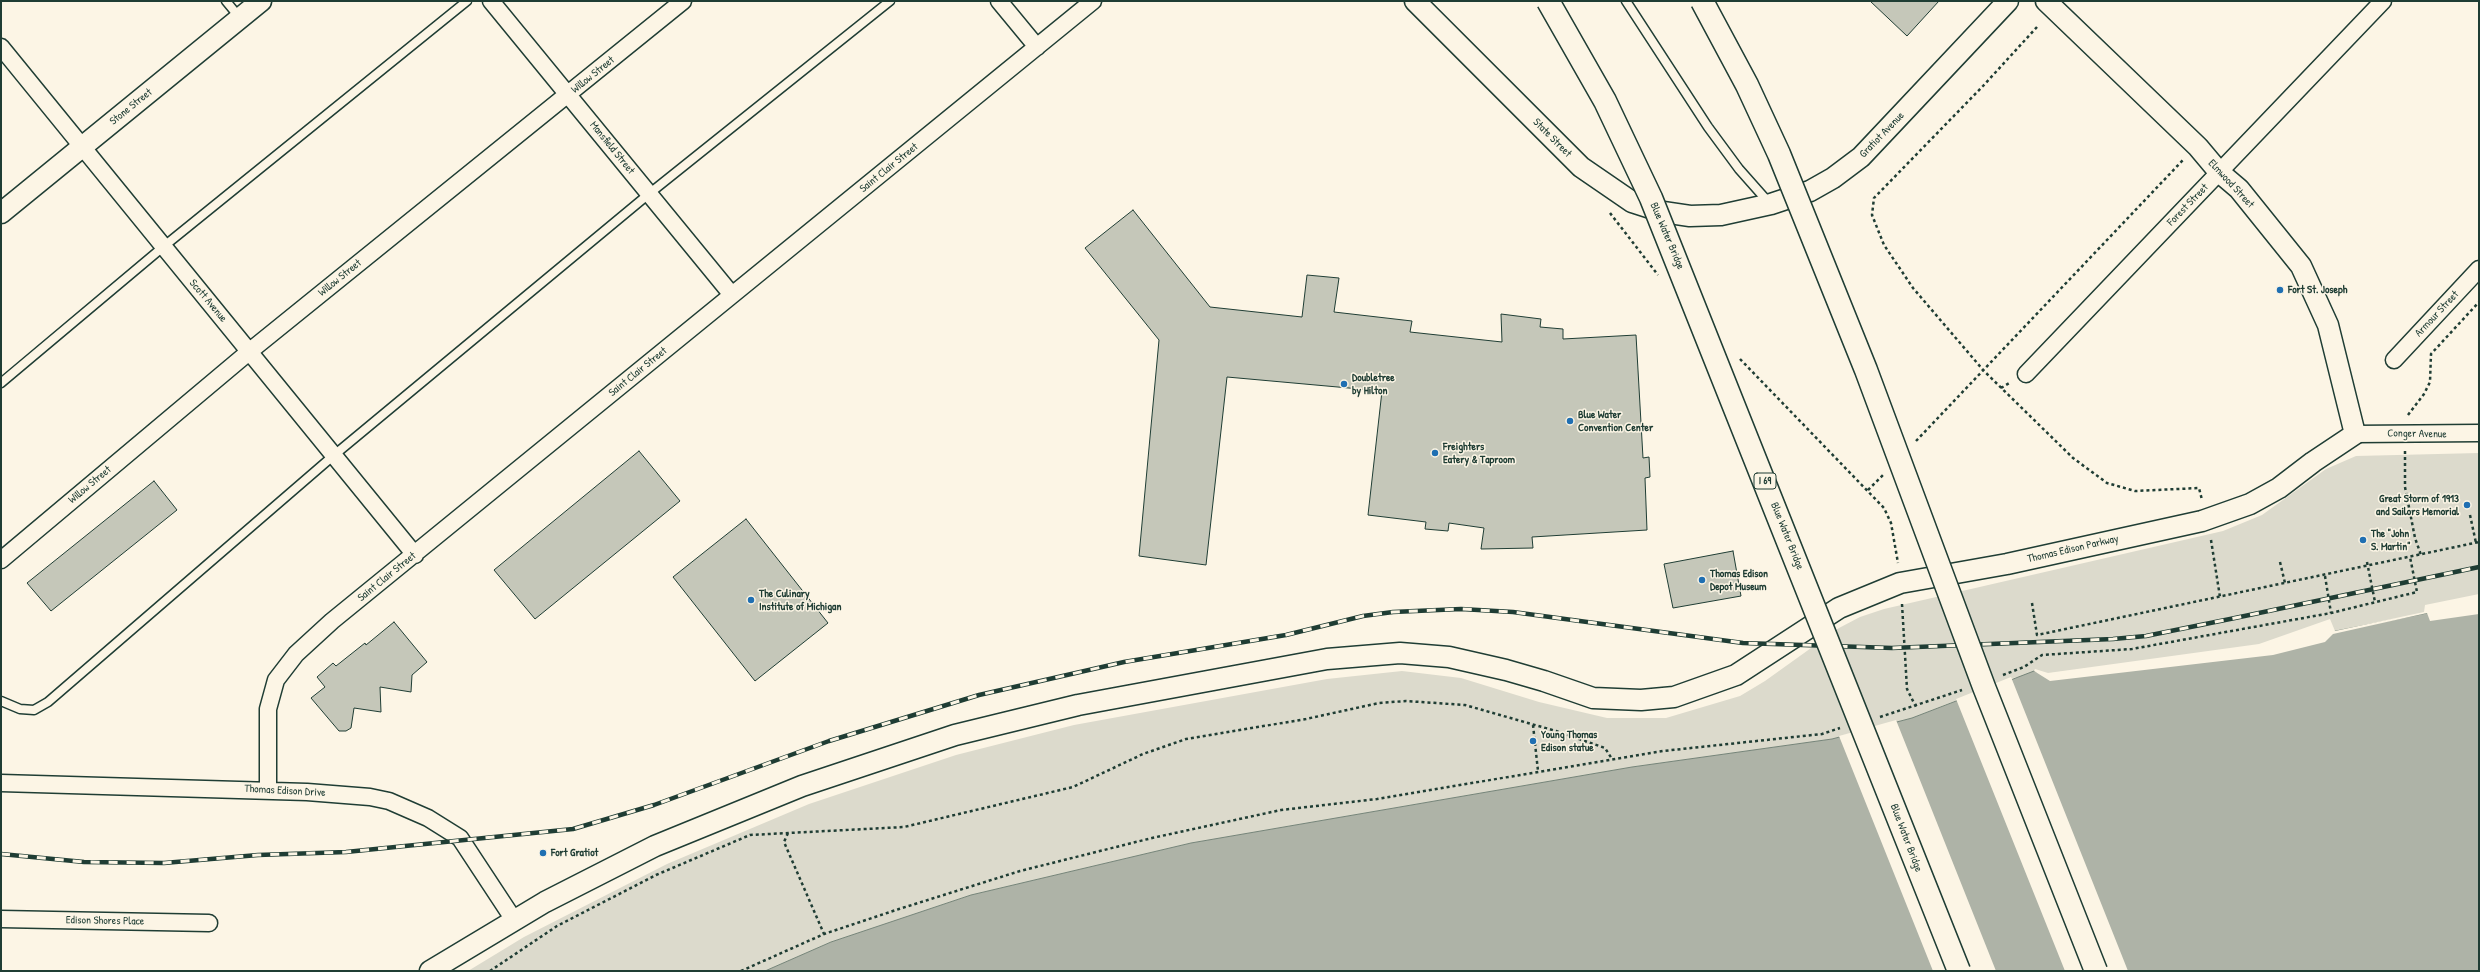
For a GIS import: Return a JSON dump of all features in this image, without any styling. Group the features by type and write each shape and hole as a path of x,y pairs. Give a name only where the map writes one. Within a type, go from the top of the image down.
{"highway":[{"name":"Blue Water Bridge","path":"1548,1 1605,101 1654,205 1959,971"},
{"path":"1702,1 1747,85 1779,154 1866,370 1984,687 2096,971"}],"street":[{"name":"Stone Street","path":"1,213 261,1"},
{"name":"Mansfield Street","path":"491,1 650,193 732,295"},
{"name":"Willow Street","path":"1,560 250,351 569,95 683,1"},
{"path":"999,1 1037,47"},
{"name":"Saint Clair Street","path":"268,790 268,709 276,680 287,663 301,649 1093,1"},
{"name":"State Street","path":"1416,1 1581,167 1606,186 1632,202 1663,212 1690,216 1721,216"},
{"name":"Gratiot Avenue","path":"1721,216 1771,204 1810,192 1833,178 1861,157 2008,1"},
{"name":"Elmwood Street","path":"2046,1 2198,147 2219,172 2239,189 2301,266 2328,325 2355,434"},
{"name":"Forest Street","path":"2026,374 2382,1"},
{"name":"Scott Avenue","path":"1,47 415,555"},
{"name":"Armour Street","path":"2394,360 2479,269"},
{"name":"Conger Avenue","path":"2355,434 2479,433"},
{"name":"Thomas Edison Parkway","path":"430,971 514,920 655,846 802,786 955,736 1078,705 1327,659 1400,653 1449,657 1506,670 1593,698 1641,700 1674,697 1715,684 1736,675 1781,644 1839,608 1900,583 2007,564 2207,519 2250,504 2279,488 2313,462 2355,434"},
{"name":"Thomas Edison Drive","path":"1,783 268,790 370,797 389,801 428,818 460,838 514,920"},
{"name":"Edison Shores Place","path":"1,919 210,923"}],"lane":[{"path":"226,1 240,18"},
{"path":"1,383 163,247 467,1"},
{"path":"1,701 20,709 34,710 48,702 333,456 650,193 890,1"},
{"path":"1626,1 1708,127 1739,169 1771,204"}],"path":[{"path":"2037,27 1983,86 1874,198 1872,215 1884,245 1913,288 1983,370 2073,458 2106,483 2136,492 2199,488 2207,519 2220,597"},
{"path":"1912,444 2185,158"},
{"path":"1608,210 1660,278"},
{"path":"1737,356 1884,508 1891,523 1900,583 1907,689 1916,707"},
{"path":"1868,490 1885,473"},
{"path":"2032,603 2037,636 2284,583 2325,576 2478,542 2470,515"},
{"path":"1995,678 2024,667 2042,655 2132,649 2331,613 2417,592 2410,557"},
{"path":"2280,562 2284,583"},
{"path":"2367,562 2375,602"},
{"path":"2325,576 2331,613"},
{"path":"1872,719 1916,707 1966,688"},
{"path":"490,971 557,926 656,875 750,835 904,827 1073,788 1143,754 1186,740 1306,719 1379,702 1406,701 1465,705 1533,724 1605,748 1612,759"},
{"path":"1533,724 1538,771"},
{"path":"741,971 824,934 1020,871 1152,838 1281,810 1377,799 1612,759 1720,743 1822,734 1843,728"},
{"path":"788,833 784,842 824,934"}],"shaded area":[{"path":"2479,453 2479,596 2427,613 2260,646 2013,678 1912,718 1832,739 1632,767 1191,843 971,895 831,942 765,971 468,971 524,937 667,864 809,804 956,755 1074,725 1327,679 1402,671 1461,678 1539,702 1607,718 1666,718 1740,696 1765,681 1839,628 1860,617 1884,609 2223,531 2262,515 2326,469 2356,456"},
{"path":"2479,596 2479,971 765,971 831,942 971,895 1191,843 1632,767 1832,739 1912,718 2034,671 2047,675 2260,646 2427,613"}],"pier":[{"path":"2479,594 2479,614 2430,621 2427,613 2333,634 2325,642 2273,655 2050,681 2034,671 2035,669 2048,673 2259,644 2330,619 2335,631 2424,612 2425,605"},
{"path":"2011,677 2128,971 2065,971 1956,699"},
{"path":"1896,720 1996,971 1933,971 1839,736"}],"building":[{"path":"1870,1 1939,1 1907,36"},
{"path":"1133,210 1210,307 1302,317 1307,275 1339,278 1334,312 1412,321 1410,332 1502,342 1501,314 1541,319 1540,327 1563,329 1563,339 1636,335 1643,458 1649,457 1650,477 1645,478 1647,530 1532,537 1533,548 1481,549 1484,528 1449,523 1448,531 1425,529 1426,522 1368,515 1382,391 1227,377 1206,565 1139,556 1159,340 1085,248"},
{"path":"639,451 680,501 535,619 494,570"},
{"path":"154,481 177,510 51,611 27,583"},
{"name":"The Culinary Institute of Michigan","path":"746,519 828,623 755,681 673,577"},
{"name":"Thomas Edison Depot Museum","path":"1733,551 1741,596 1673,608 1664,564"},
{"path":"394,622 427,662 412,675 411,692 380,687 381,712 354,708 351,728 346,731 339,731 311,698 325,687 317,677 333,663 336,666 365,643 366,645"}],"railway":[{"path":"1,854 84,862 164,863 258,855 346,852 573,829 654,805 829,741 979,695 1124,662 1286,635 1363,616 1393,612 1461,609 1513,612 1743,643 1892,648 2113,639 2146,636 2479,567"}],"place":[{"name":"Fort St. Joseph","path":"2280,290"},
{"name":"Doubletree by Hilton","path":"1344,384"},
{"name":"Blue Water Convention Center","path":"1570,421"},
{"name":"Freighters Eatery & Taproom","path":"1435,453"},
{"name":"Great Storm of 1913 and Sailors Memorial","path":"2467,505"},
{"name":"The \"John S. Martin\"","path":"2363,540"},
{"name":"Thomas Edison Depot Museum","path":"1702,580"},
{"name":"The Culinary Institute of Michigan","path":"751,600"},
{"name":"Young Thomas Edison statue","path":"1533,741"},
{"name":"Fort Gratiot","path":"543,853"}]}
